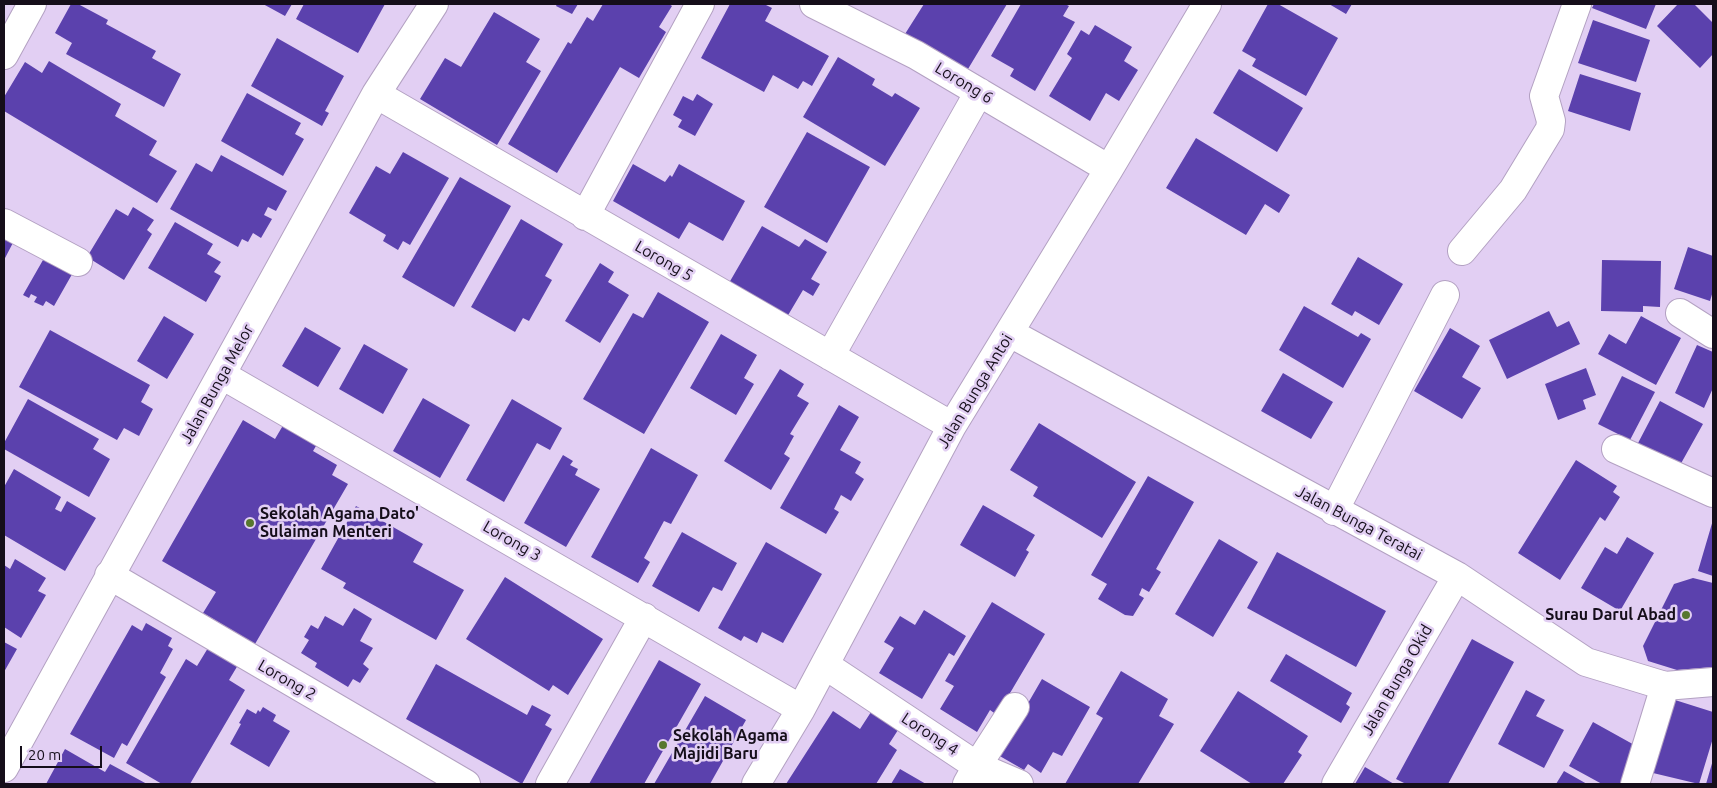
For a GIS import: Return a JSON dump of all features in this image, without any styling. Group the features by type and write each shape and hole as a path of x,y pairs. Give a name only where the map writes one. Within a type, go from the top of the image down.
{"street":[{"path":"4,55 32,4"},
{"name":"Jalan Bunga Melor","path":"4,768 376,94 434,4"},
{"path":"585,216 700,4"},
{"name":"Lorong 6","path":"814,4 916,55 1109,170"},
{"name":"Jalan Bunga Antoi","path":"756,784 801,709 952,426 1010,334 1207,4"},
{"path":"1462,251 1513,190 1550,129 1552,121 1544,96 1577,4"},
{"path":"830,356 979,92"},
{"name":"Lorong 5","path":"376,94 952,426"},
{"path":"4,223 78,262"},
{"path":"1334,511 1445,295"},
{"path":"1680,313 1713,334"},
{"name":"Jalan Bunga Teratai","path":"1010,334 1334,511 1458,576 1586,662 1665,686 1713,682"},
{"name":"Lorong 3","path":"222,374 801,709"},
{"path":"1616,450 1713,493"},
{"name":"Lorong 2","path":"109,575 466,784"},
{"name":"Jalan Bunga Okid","path":"1336,784 1458,576"},
{"path":"550,784 644,617"},
{"name":"Lorong 4","path":"825,665 972,775 1019,784"},
{"path":"1635,784 1665,686"},
{"path":"972,775 1015,707"}],"building":[{"path":"71,4 78,4 108,20 106,24 156,51 152,58 181,74 164,107 66,54 72,43 55,33"},
{"path":"263,4 292,4 285,16"},
{"path":"304,4 385,4 358,53 296,19"},
{"path":"557,4 578,4 572,14 556,6"},
{"path":"603,4 669,4 672,6 659,27 666,32 639,78 620,67 557,173 508,144 568,42 571,44 587,17 593,21"},
{"path":"730,4 764,4 772,8 765,21 829,56 812,86 803,81 798,89 773,75 764,92 701,58"},
{"path":"924,4 1007,4 962,79 930,49 905,34"},
{"path":"1021,4 1065,4 1069,6 1063,16 1075,22 1035,91 1010,76 1014,69 991,56"},
{"path":"1268,4 1278,4 1338,38 1306,96 1252,66 1256,59 1242,51"},
{"path":"1329,4 1352,4 1346,14"},
{"path":"1594,4 1656,4 1646,29 1592,8"},
{"path":"1678,4 1694,4 1713,23 1713,54 1700,68 1657,26"},
{"path":"494,12 540,39 526,62 541,71 497,145 420,99 445,58 461,67"},
{"path":"1593,20 1650,40 1636,82 1578,63"},
{"path":"1095,25 1132,47 1124,61 1138,70 1119,101 1106,93 1090,121 1049,96 1072,58 1067,54 1081,30 1089,35"},
{"path":"277,38 344,76 325,111 329,113 322,126 251,86"},
{"path":"838,57 875,79 872,85 892,97 895,93 920,108 885,166 803,117"},
{"path":"49,61 121,104 115,116 157,141 149,155 177,171 157,203 4,111 4,97 25,62 42,73"},
{"path":"1239,69 1303,108 1277,152 1213,113"},
{"path":"1580,74 1641,93 1630,131 1568,111"},
{"path":"247,93 301,123 295,134 304,139 283,176 221,141"},
{"path":"697,94 713,104 695,136 678,127 682,120 673,115 683,96 693,101"},
{"path":"807,132 870,167 827,243 764,207"},
{"path":"1196,138 1290,195 1279,213 1265,204 1246,235 1166,188"},
{"path":"403,152 449,178 410,245 403,241 398,250 383,241 386,235 349,213 376,166 390,174"},
{"path":"221,155 287,191 276,211 268,207 264,215 272,219 261,238 253,233 248,242 242,239 238,247 170,209 196,163 212,172"},
{"path":"633,164 665,182 670,175 672,177 679,164 745,201 723,241 689,222 679,239 613,201"},
{"path":"460,177 511,206 454,307 402,277"},
{"path":"133,207 154,220 147,230 152,234 124,280 87,257 116,209 128,216"},
{"path":"521,219 563,244 545,276 552,280 529,321 523,318 515,332 471,307"},
{"path":"175,222 213,244 207,254 221,262 214,272 221,276 206,302 148,268"},
{"path":"762,226 799,247 805,239 827,252 811,279 820,284 813,296 803,290 787,317 729,283"},
{"path":"4,230 16,237 4,260"},
{"path":"1688,247 1713,256 1713,291 1710,301 1674,289"},
{"path":"47,253 75,269 54,306 46,301 43,306 34,302 37,297 31,294 29,298 23,295"},
{"path":"1358,257 1403,284 1379,325 1355,311 1352,316 1331,304"},
{"path":"1602,260 1661,261 1660,307 1643,306 1643,312 1601,311"},
{"path":"600,263 614,272 608,282 629,295 600,343 565,321"},
{"path":"658,292 709,322 644,434 583,399 633,313 643,318"},
{"path":"1304,306 1358,337 1361,333 1371,339 1343,388 1279,350"},
{"path":"1549,311 1557,327 1569,321 1580,344 1507,379 1489,340"},
{"path":"164,316 194,334 167,379 137,361"},
{"path":"1641,316 1681,338 1656,385 1598,354 1609,334 1626,344"},
{"path":"305,327 341,348 318,387 282,366"},
{"path":"1450,328 1480,346 1462,377 1481,388 1462,419 1414,391"},
{"path":"50,330 150,385 141,402 153,409 139,436 124,428 117,440 19,387"},
{"path":"721,334 757,355 744,378 754,384 736,415 690,388"},
{"path":"364,344 408,369 383,414 339,389"},
{"path":"1697,345 1713,352 1713,388 1704,408 1675,393"},
{"path":"1586,368 1596,395 1583,400 1586,409 1558,420 1545,384"},
{"path":"780,369 804,384 797,396 809,403 790,434 794,436 784,454 790,458 771,490 724,461"},
{"path":"1283,373 1333,402 1311,439 1261,411"},
{"path":"1622,376 1655,392 1630,440 1598,424"},
{"path":"423,398 470,425 440,478 393,451"},
{"path":"28,399 99,439 93,449 110,459 89,497 4,449 4,443"},
{"path":"512,399 562,428 550,450 537,443 504,502 466,480"},
{"path":"1660,401 1703,424 1679,467 1637,445"},
{"path":"839,405 859,417 840,450 861,462 855,473 864,479 851,501 841,495 834,509 839,512 826,534 780,508"},
{"name":"Sekolah Agama Dato' Sulaiman Menteri","path":"243,420 275,439 285,422 319,441 313,451 337,465 332,475 348,484 255,644 203,613 216,592 162,561"},
{"path":"1039,423 1136,482 1102,538 1033,496 1038,487 1010,470"},
{"path":"651,448 698,475 671,524 664,521 644,558 650,562 638,583 591,557"},
{"path":"563,455 573,461 570,465 578,469 575,475 600,489 566,547 524,523"},
{"path":"1576,460 1617,486 1613,492 1620,497 1605,521 1600,517 1560,580 1518,553"},
{"path":"14,469 61,497 55,509 61,512 67,501 96,518 65,571 4,535 4,487"},
{"path":"1148,476 1194,502 1156,569 1161,572 1149,592 1142,588 1139,595 1144,598 1133,616 1125,615 1098,599 1107,584 1091,575"},
{"path":"983,505 1035,535 1026,550 1029,552 1015,577 960,545"},
{"path":"356,506 423,544 413,562 464,590 436,640 343,588 346,583 321,569"},
{"path":"1713,520 1713,576 1698,571"},
{"path":"682,532 737,563 722,591 713,587 699,612 652,586"},
{"path":"1627,537 1654,553 1620,611 1581,588 1605,547 1617,554"},
{"path":"1219,539 1258,562 1213,637 1175,614"},
{"path":"766,542 822,574 783,643 762,632 757,643 744,636 741,641 718,628"},
{"path":"1277,552 1386,611 1356,667 1247,608"},
{"path":"15,559 46,578 38,591 46,595 21,638 4,627 4,565 10,569"},
{"path":"505,577 603,639 568,695 553,685 549,691 466,639"},
{"name":"Surau Darul Abad","path":"1693,578 1713,583 1713,667 1677,670 1648,661 1643,646 1674,584"},
{"path":"992,602 1045,634 997,715 990,710 977,732 940,709 954,686 945,681"},
{"path":"354,608 372,619 360,641 373,648 363,664 369,669 360,683 353,679 348,687 315,667 317,663 301,653 309,640 304,637 311,625 318,629 325,616 343,626"},
{"path":"924,610 966,636 954,656 949,653 922,699 879,673 894,648 884,642 900,616 915,625"},
{"path":"146,623 172,638 168,646 173,649 160,673 166,677 127,746 122,743 114,758 70,734 132,625 142,631"},
{"path":"1472,639 1514,662 1448,784 1406,784 1396,779"},
{"path":"4,642 17,649 4,672"},
{"path":"208,648 238,665 229,680 245,690 190,784 162,784 126,763 186,659 197,666"},
{"path":"1286,654 1352,693 1346,704 1350,707 1341,723 1270,681"},
{"path":"659,660 701,684 644,784 589,784"},
{"path":"436,664 527,715 532,705 551,715 545,725 552,729 522,784 406,719"},
{"path":"1121,671 1168,699 1159,716 1174,724 1138,784 1065,784 1103,718 1096,714"},
{"path":"1042,679 1090,707 1062,756 1053,752 1041,773 1028,764 1024,770 998,755"},
{"path":"1526,690 1545,700 1536,716 1564,730 1544,768 1498,744"},
{"path":"1238,691 1308,736 1298,752 1302,755 1283,784 1252,784 1200,751"},
{"path":"705,696 746,720 710,784 654,784"},
{"path":"1675,700 1713,712 1713,738 1699,784 1653,773"},
{"path":"263,707 276,715 273,721 290,731 269,767 230,744 247,709 256,714"},
{"path":"833,711 860,729 871,712 898,730 889,744 897,750 876,784 786,784"},
{"path":"1593,722 1638,747 1625,784 1602,784 1569,766"},
{"path":"65,749 105,772 110,764 147,784 46,784"},
{"path":"1713,760 1713,784 1706,784"},
{"path":"1365,767 1394,784 1355,784"},
{"path":"900,769 926,784 891,784"},
{"path":"1564,771 1587,784 1556,784"}],"place":[{"name":"Sekolah Agama Dato' Sulaiman Menteri","path":"250,523"},
{"name":"Surau Darul Abad","path":"1686,615"},
{"name":"Sekolah Agama Majidi Baru","path":"663,745"}]}
